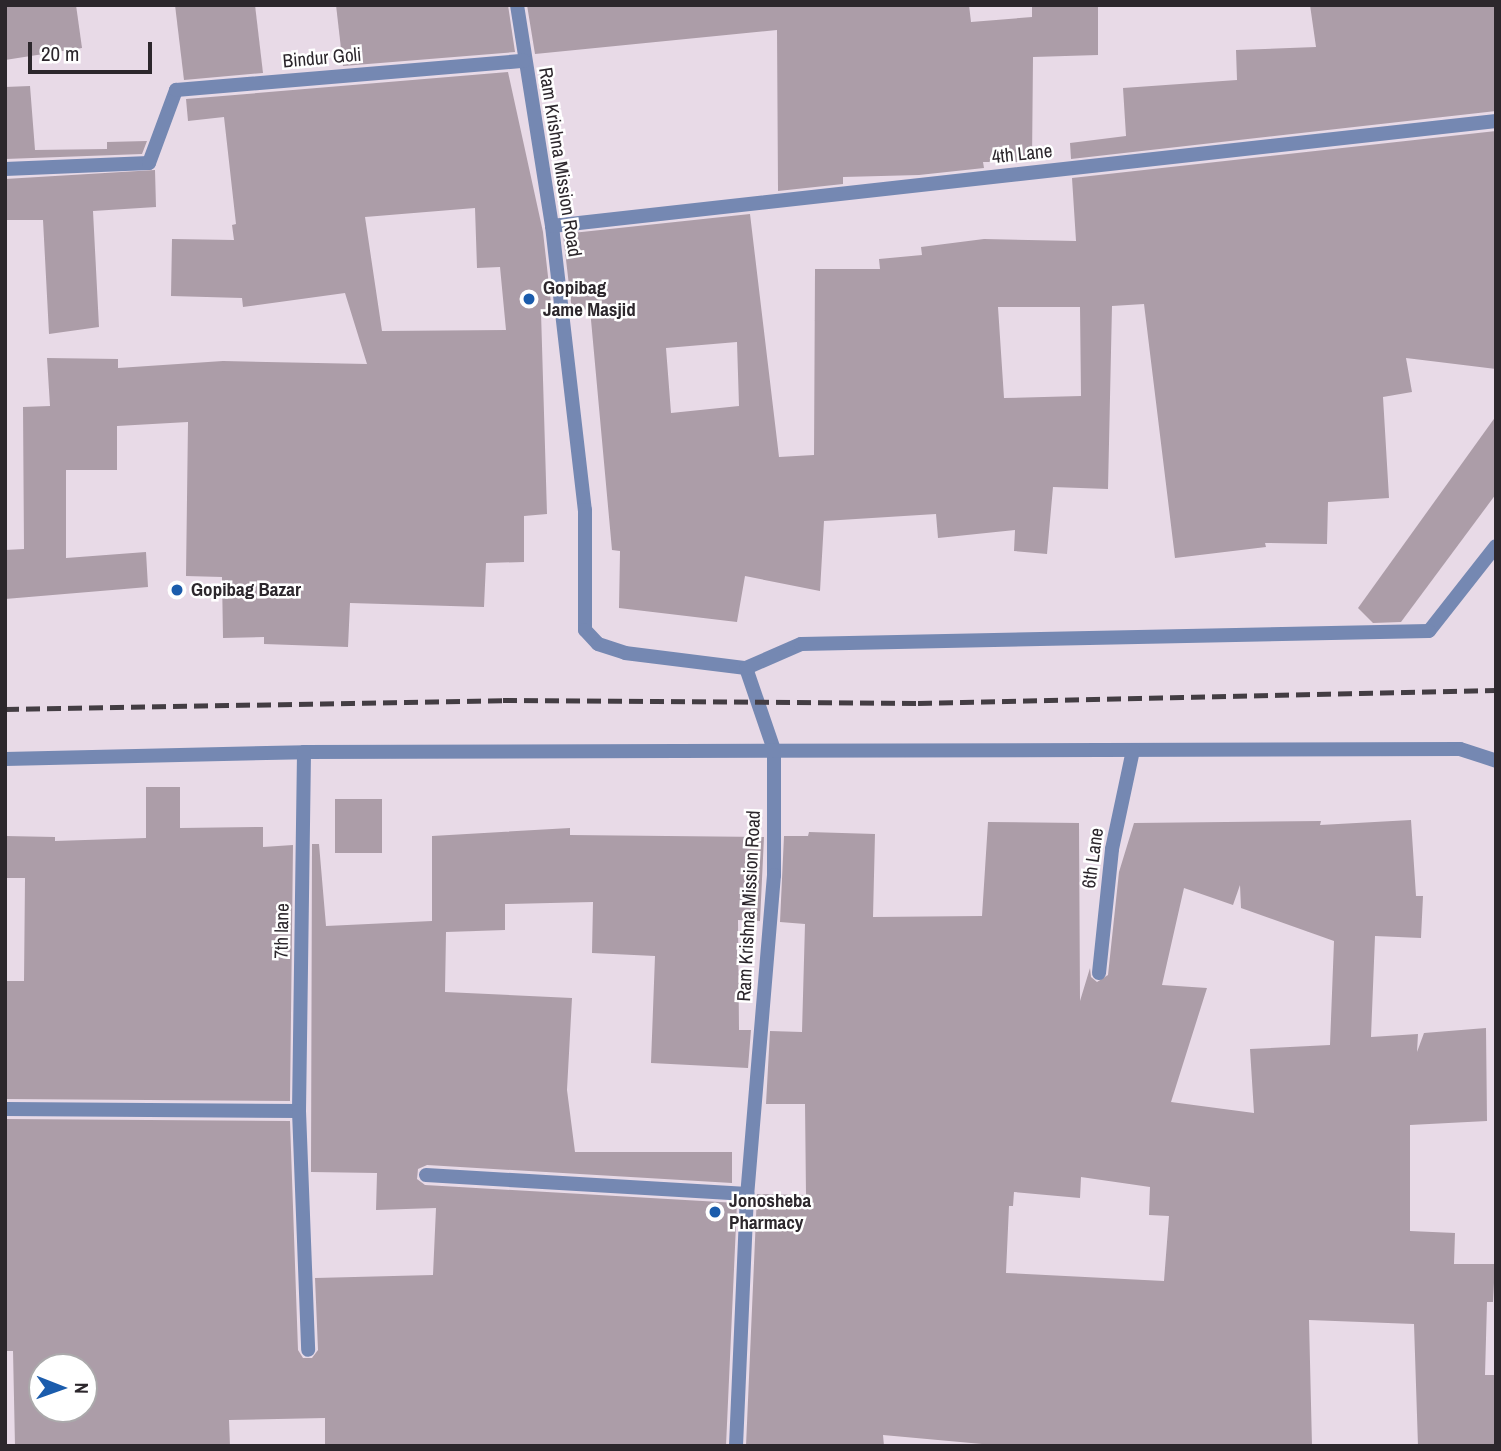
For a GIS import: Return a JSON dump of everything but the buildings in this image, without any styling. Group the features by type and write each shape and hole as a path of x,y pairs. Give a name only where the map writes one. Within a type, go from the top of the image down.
{"street":[{"name":"Ram Krishna Mission Road","path":"517,5 552,226 585,520 585,630 598,644 625,653 746,668 757,690 774,750 774,875 747,1194 736,1446"},
{"name":"Bindur Goli","path":"5,169 149,163 176,90 524,61"},
{"name":"4th Lane","path":"552,226 1496,121"},
{"path":"746,668 801,644 1429,631 1496,546"},
{"path":"5,759 304,752 1460,749 1496,761"},
{"name":"6th Lane","path":"1099,972 1112,849 1133,750"},
{"name":"7th lane","path":"304,752 299,1111 308,1350"},
{"path":"5,1109 299,1111"},
{"path":"426,1175 747,1194"}],"railway":[{"path":"5,709 503,700 918,703 1496,690"}],"place":[{"name":"Gopibag Jame Masjid","path":"529,299"},
{"name":"Gopibag Bazar","path":"177,590"},
{"name":"Jonosheba Pharmacy","path":"715,1212"}]}
